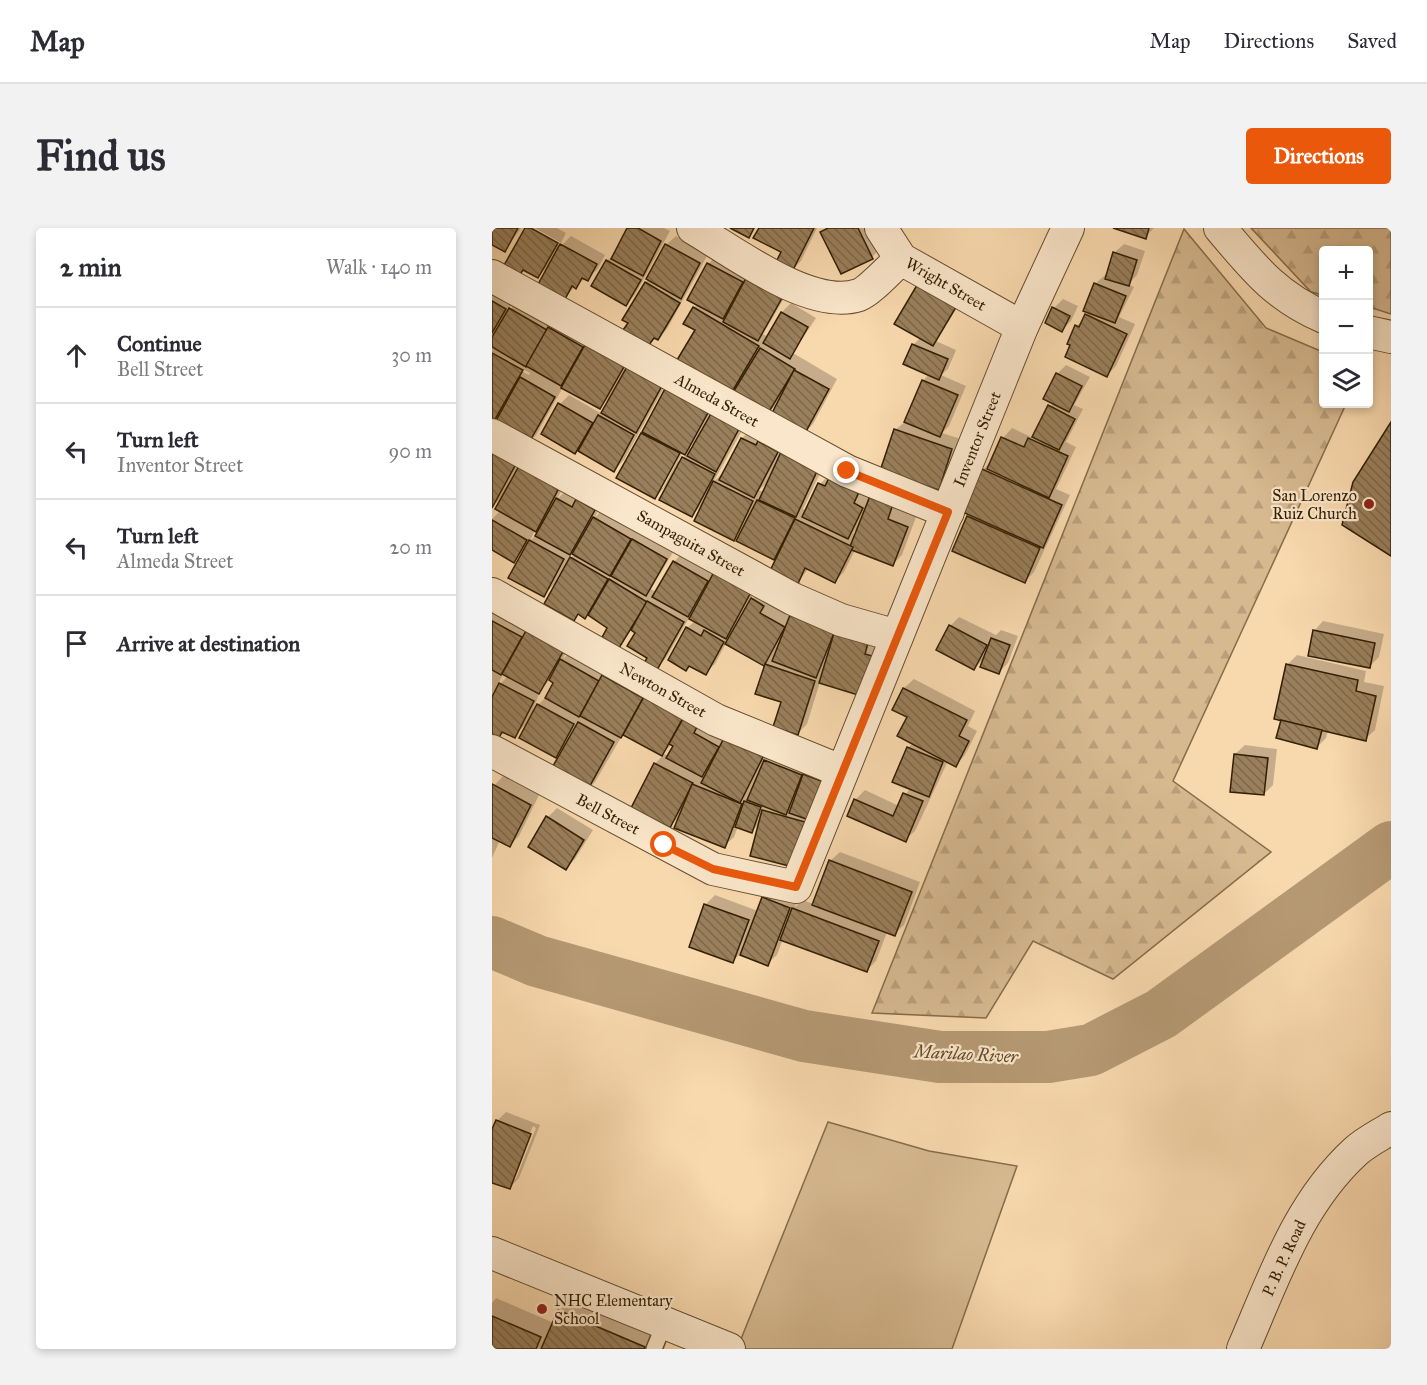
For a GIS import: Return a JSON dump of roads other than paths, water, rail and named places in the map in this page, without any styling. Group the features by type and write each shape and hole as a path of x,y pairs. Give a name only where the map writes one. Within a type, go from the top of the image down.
{"street":[{"path":"693,228 798,290 831,299 861,295 901,258"},
{"name":"Wright Street","path":"882,228 901,258 1022,327"},
{"name":"Inventor Street","path":"796,887 1022,327 1068,228"},
{"path":"1220,228 1262,278 1297,306 1319,315"},
{"name":"Almeda Street","path":"492,276 847,471 948,512"},
{"path":"1373,333 1391,337"},
{"name":"Sampaguita Street","path":"492,435 793,599 840,620 897,636"},
{"name":"Newton Street","path":"492,594 716,720 841,771"},
{"name":"Bell Street","path":"492,752 713,869 796,887"},
{"name":"P. B. P. Road","path":"1243,1349 1294,1231 1323,1187 1358,1150 1391,1128"},
{"path":"492,1253 659,1336 729,1349"}],"waterway":[{"name":"Marilao River","path":"492,942 537,961 804,1036 940,1057 1048,1057 1091,1050 1161,1014 1391,847"}],"place":[{"name":"San Lorenzo Ruiz Church","path":"1369,504"},
{"name":"NHC Elementary School","path":"542,1309"}]}
